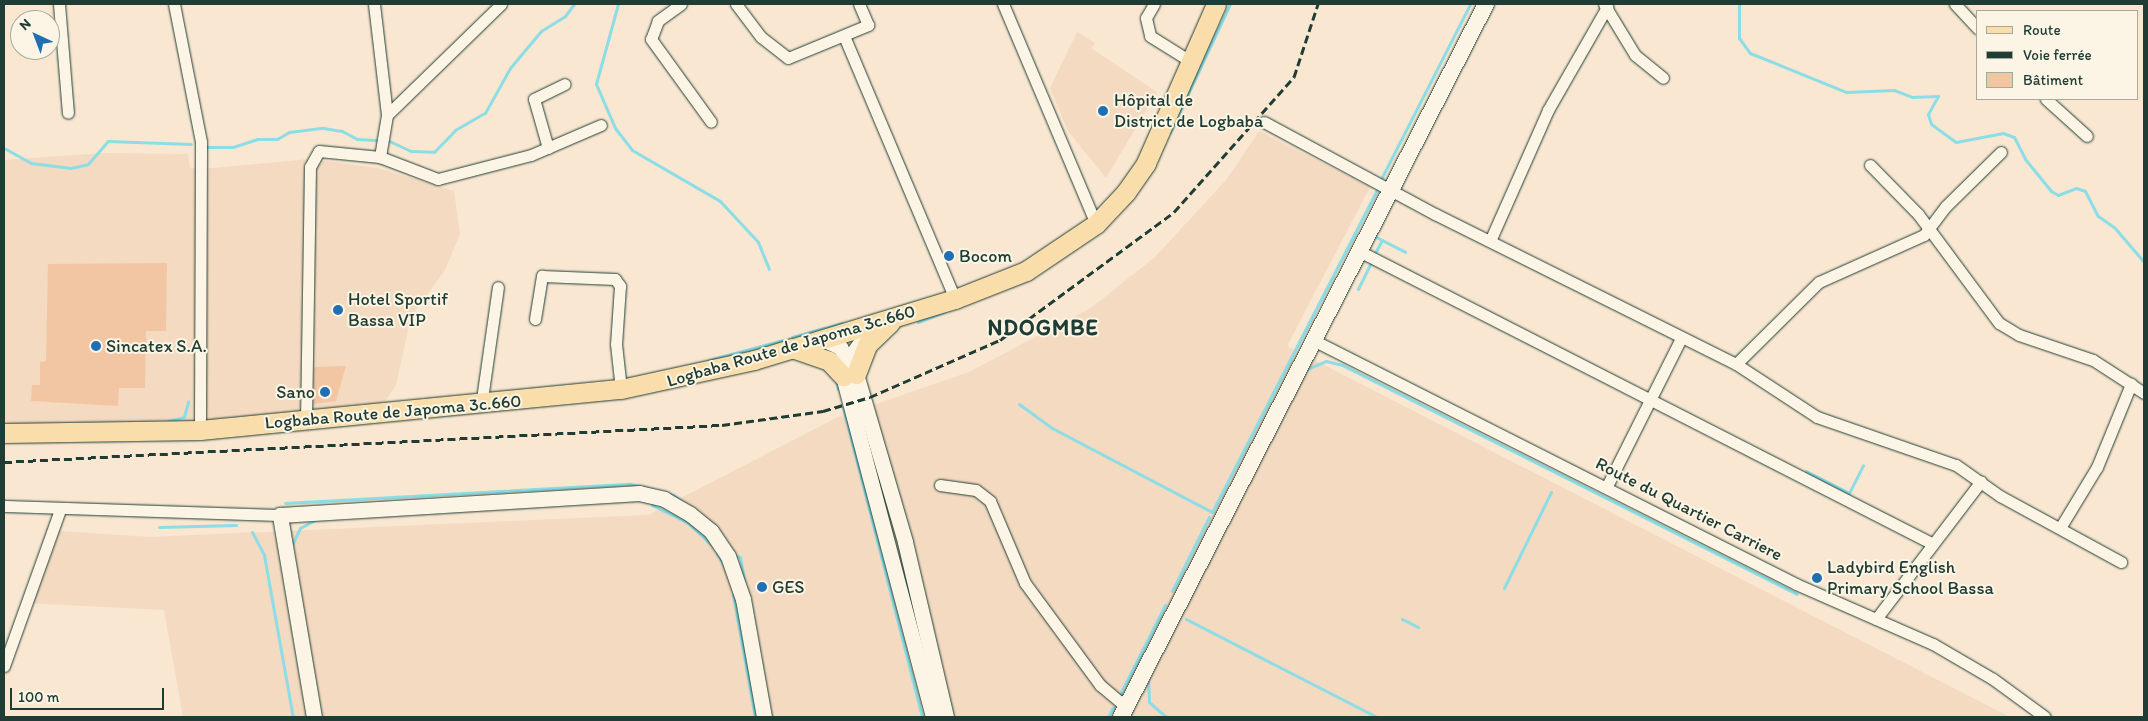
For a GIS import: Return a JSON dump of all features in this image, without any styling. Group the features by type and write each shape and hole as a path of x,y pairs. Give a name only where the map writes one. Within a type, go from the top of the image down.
{"main road":[{"name":"Logbaba Route de Japoma 3c.660","path":"4,433 200,430 481,406 621,389 681,379 956,299 1026,271 1096,224 1146,163 1216,4"},
{"path":"1124,712 1357,250 1486,4"},
{"path":"792,348 849,370 867,344 899,316"}],"street":[{"path":"59,4 68,113"},
{"path":"174,4 200,142 200,430"},
{"path":"374,4 387,115 380,157"},
{"path":"387,115 501,4"},
{"path":"681,4 658,21 651,39 711,122"},
{"path":"736,4 768,44 788,58 868,25 859,4"},
{"path":"1002,4 1096,224"},
{"path":"1154,4 1146,18 1150,36 1190,60"},
{"path":"1955,4 1976,27"},
{"path":"1490,241 1548,110 1605,6 1635,55 1664,78"},
{"path":"844,36 956,299"},
{"path":"548,148 534,99 565,84"},
{"path":"2047,100 2087,136"},
{"path":"1264,122 1490,241 1736,364 1816,417 1956,465 2000,496 2121,562"},
{"path":"306,421 312,157 324,150 380,157 438,179 548,148 600,125"},
{"path":"1736,364 1820,282 1929,231 1946,206 2001,152"},
{"path":"1870,165 1899,191 1999,323 2019,335 2093,360 2144,393"},
{"path":"1357,250 1931,543"},
{"path":"535,318 542,276 615,279 620,286 616,344 621,389"},
{"path":"481,406 498,287"},
{"path":"874,324 849,370 933,717"},
{"path":"1607,486 1648,400 1681,338"},
{"path":"822,339 836,344 849,370 905,542 946,717"},
{"name":"Route du Quartier Carriere","path":"1313,340 1607,486 1796,584 1933,644 1993,679 2045,717"},
{"path":"2060,528 2097,467 2131,384"},
{"path":"1876,619 1931,543 1981,481"},
{"path":"940,485 976,490 990,501 1025,583 1100,686 1124,712"},
{"path":"4,506 60,510 280,515 566,496 639,494 664,499 711,531 728,556 743,599 764,717"},
{"path":"4,666 60,510"},
{"path":"280,515 314,717"}],"shaded area":[{"name":"Hôpital de District de Logbaba","path":"1077,32 1095,43 1091,48 1157,92 1106,178 1068,131 1050,88"},
{"path":"1259,131 1370,187 1287,346 2010,717 183,717 164,610 24,603 57,531 151,537 648,515 836,418 969,372 1091,308 1155,257 1227,179"},
{"path":"104,153 188,154 190,168 202,169 309,159 378,168 454,191 460,234 445,270 411,317 396,385 385,401 367,409 287,417 4,429 4,160"}],"building":[{"name":"Sincatex S.A.","path":"167,263 166,331 146,331 145,388 119,388 118,406 31,401 32,385 40,385 40,362 46,361 48,264"},
{"name":"Sano","path":"346,366 336,401 314,404 314,367"}],"waterway":[{"path":"385,139 411,151 434,152 455,130 485,113 510,68 541,31 565,16 574,4"},
{"path":"618,4 596,84 615,128 632,150 720,201 758,242 769,269"},
{"path":"1170,132 1230,4"},
{"path":"1380,181 1470,4"},
{"path":"1739,4 1739,38 1750,53 1846,92 1894,90 1912,97 1938,96 1928,114 1931,124 1956,142 2003,133 2014,137 2025,159 2051,191 2058,195 2076,188 2085,191 2098,216 2114,227 2144,262"},
{"path":"202,147 233,147 257,139 277,139 289,132 323,128 342,131 357,139 376,140"},
{"path":"4,148 31,163 71,168 88,164 108,141 191,144"},
{"path":"1019,404 1052,428 1212,512 1378,187"},
{"path":"1374,236 1405,252"},
{"path":"1374,255 1382,240"},
{"path":"1358,289 1371,262"},
{"path":"918,322 944,312"},
{"path":"825,328 842,323"},
{"path":"792,337 824,328"},
{"path":"709,360 783,340"},
{"path":"1307,369 1326,361 1342,365 1797,594"},
{"path":"836,380 838,389"},
{"path":"168,421 184,417 188,402"},
{"path":"843,407 922,717"},
{"path":"1806,471 1849,493 1863,465"},
{"path":"285,503 630,484 673,495 713,524"},
{"path":"1504,588 1551,492"},
{"path":"652,505 687,522 712,545"},
{"path":"1172,591 1209,517"},
{"path":"292,545 300,528 315,520"},
{"path":"159,527 236,525"},
{"path":"252,532 264,555 293,717"},
{"path":"717,553 724,565"},
{"path":"735,556 740,557 744,580"},
{"path":"733,595 755,717"},
{"path":"1118,698 1165,605"},
{"path":"1186,619 1377,717"},
{"path":"1402,619 1418,627"},
{"path":"1148,681 1149,702 1166,717"},
{"path":"1108,717 1113,707"}],"railway":[{"path":"4,462 722,425 823,411 870,397 1000,340 1174,212 1294,77 1318,4"}],"place":[{"name":"Hôpital de District de Logbaba","path":"1103,111"},
{"name":"Bocom","path":"949,256"},
{"name":"Hotel Sportif Bassa VIP","path":"338,310"},
{"name":"Sincatex S.A.","path":"96,346"},
{"name":"Sano","path":"325,392"},
{"name":"Ladybird English Primary School Bassa","path":"1817,578"},
{"name":"GES","path":"762,587"}],"district":[{"name":"NDOGMBE","path":"1043,328"}]}
